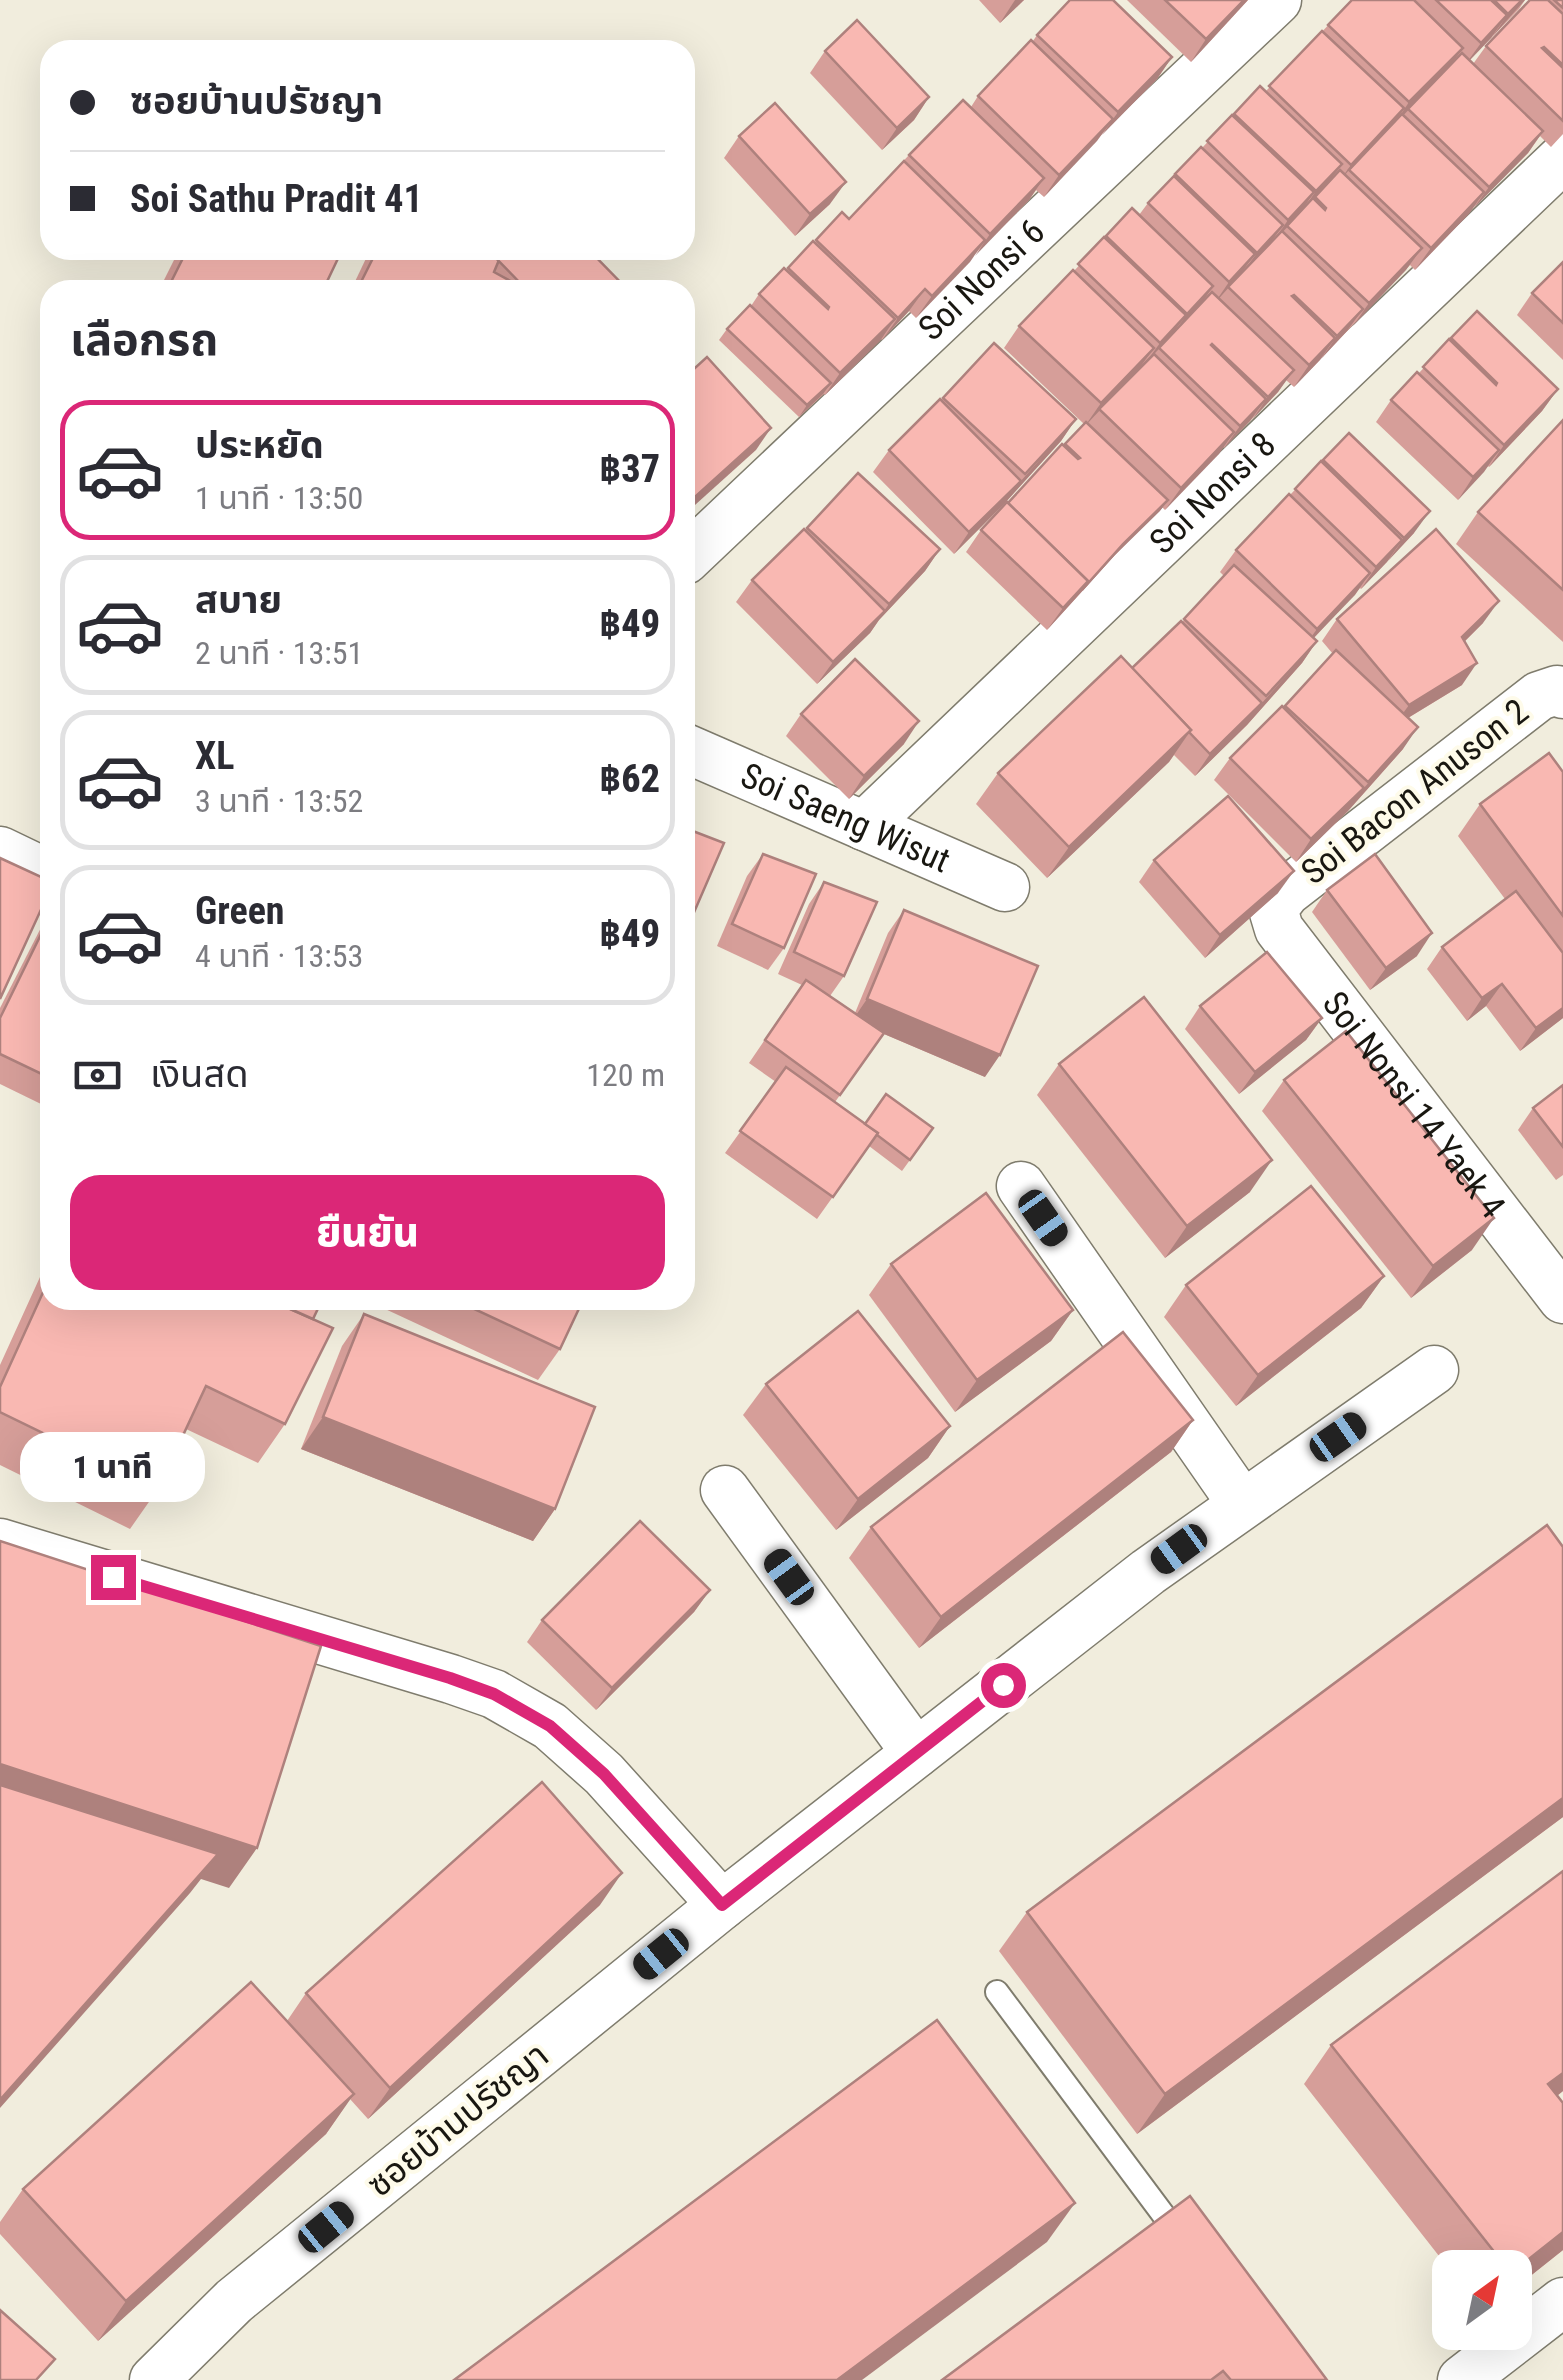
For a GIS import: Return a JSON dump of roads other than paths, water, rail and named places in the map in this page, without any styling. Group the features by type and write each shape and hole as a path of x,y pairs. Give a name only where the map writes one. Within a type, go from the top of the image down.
{"street":[{"name":"Soi Nonsi 6","path":"695,551 1277,0"},
{"name":"Soi Nonsi 8","path":"864,826 1563,158"},
{"name":"Soi Bacon Anuson 2","path":"1273,909 1286,892 1539,696 1556,690 1563,694"},
{"name":"Soi Saeng Wisut","path":"695,752 1004,887"},
{"path":"0,851 40,870"},
{"name":"Soi Nonsi 14 Yaek 4","path":"1273,909 1279,929 1563,1298"},
{"path":"1021,1186 1242,1504"},
{"name":"ซอยบ้านปรัชญา","path":"154,2380 234,2301 722,1905 1148,1572 1434,1370"},
{"path":"725,1490 916,1753"},
{"path":"0,1544 494,1694 550,1726 604,1774 722,1905"},
{"path":"1462,2380 1563,2302"}],"lane":[{"path":"996,1992 1194,2256"}]}
